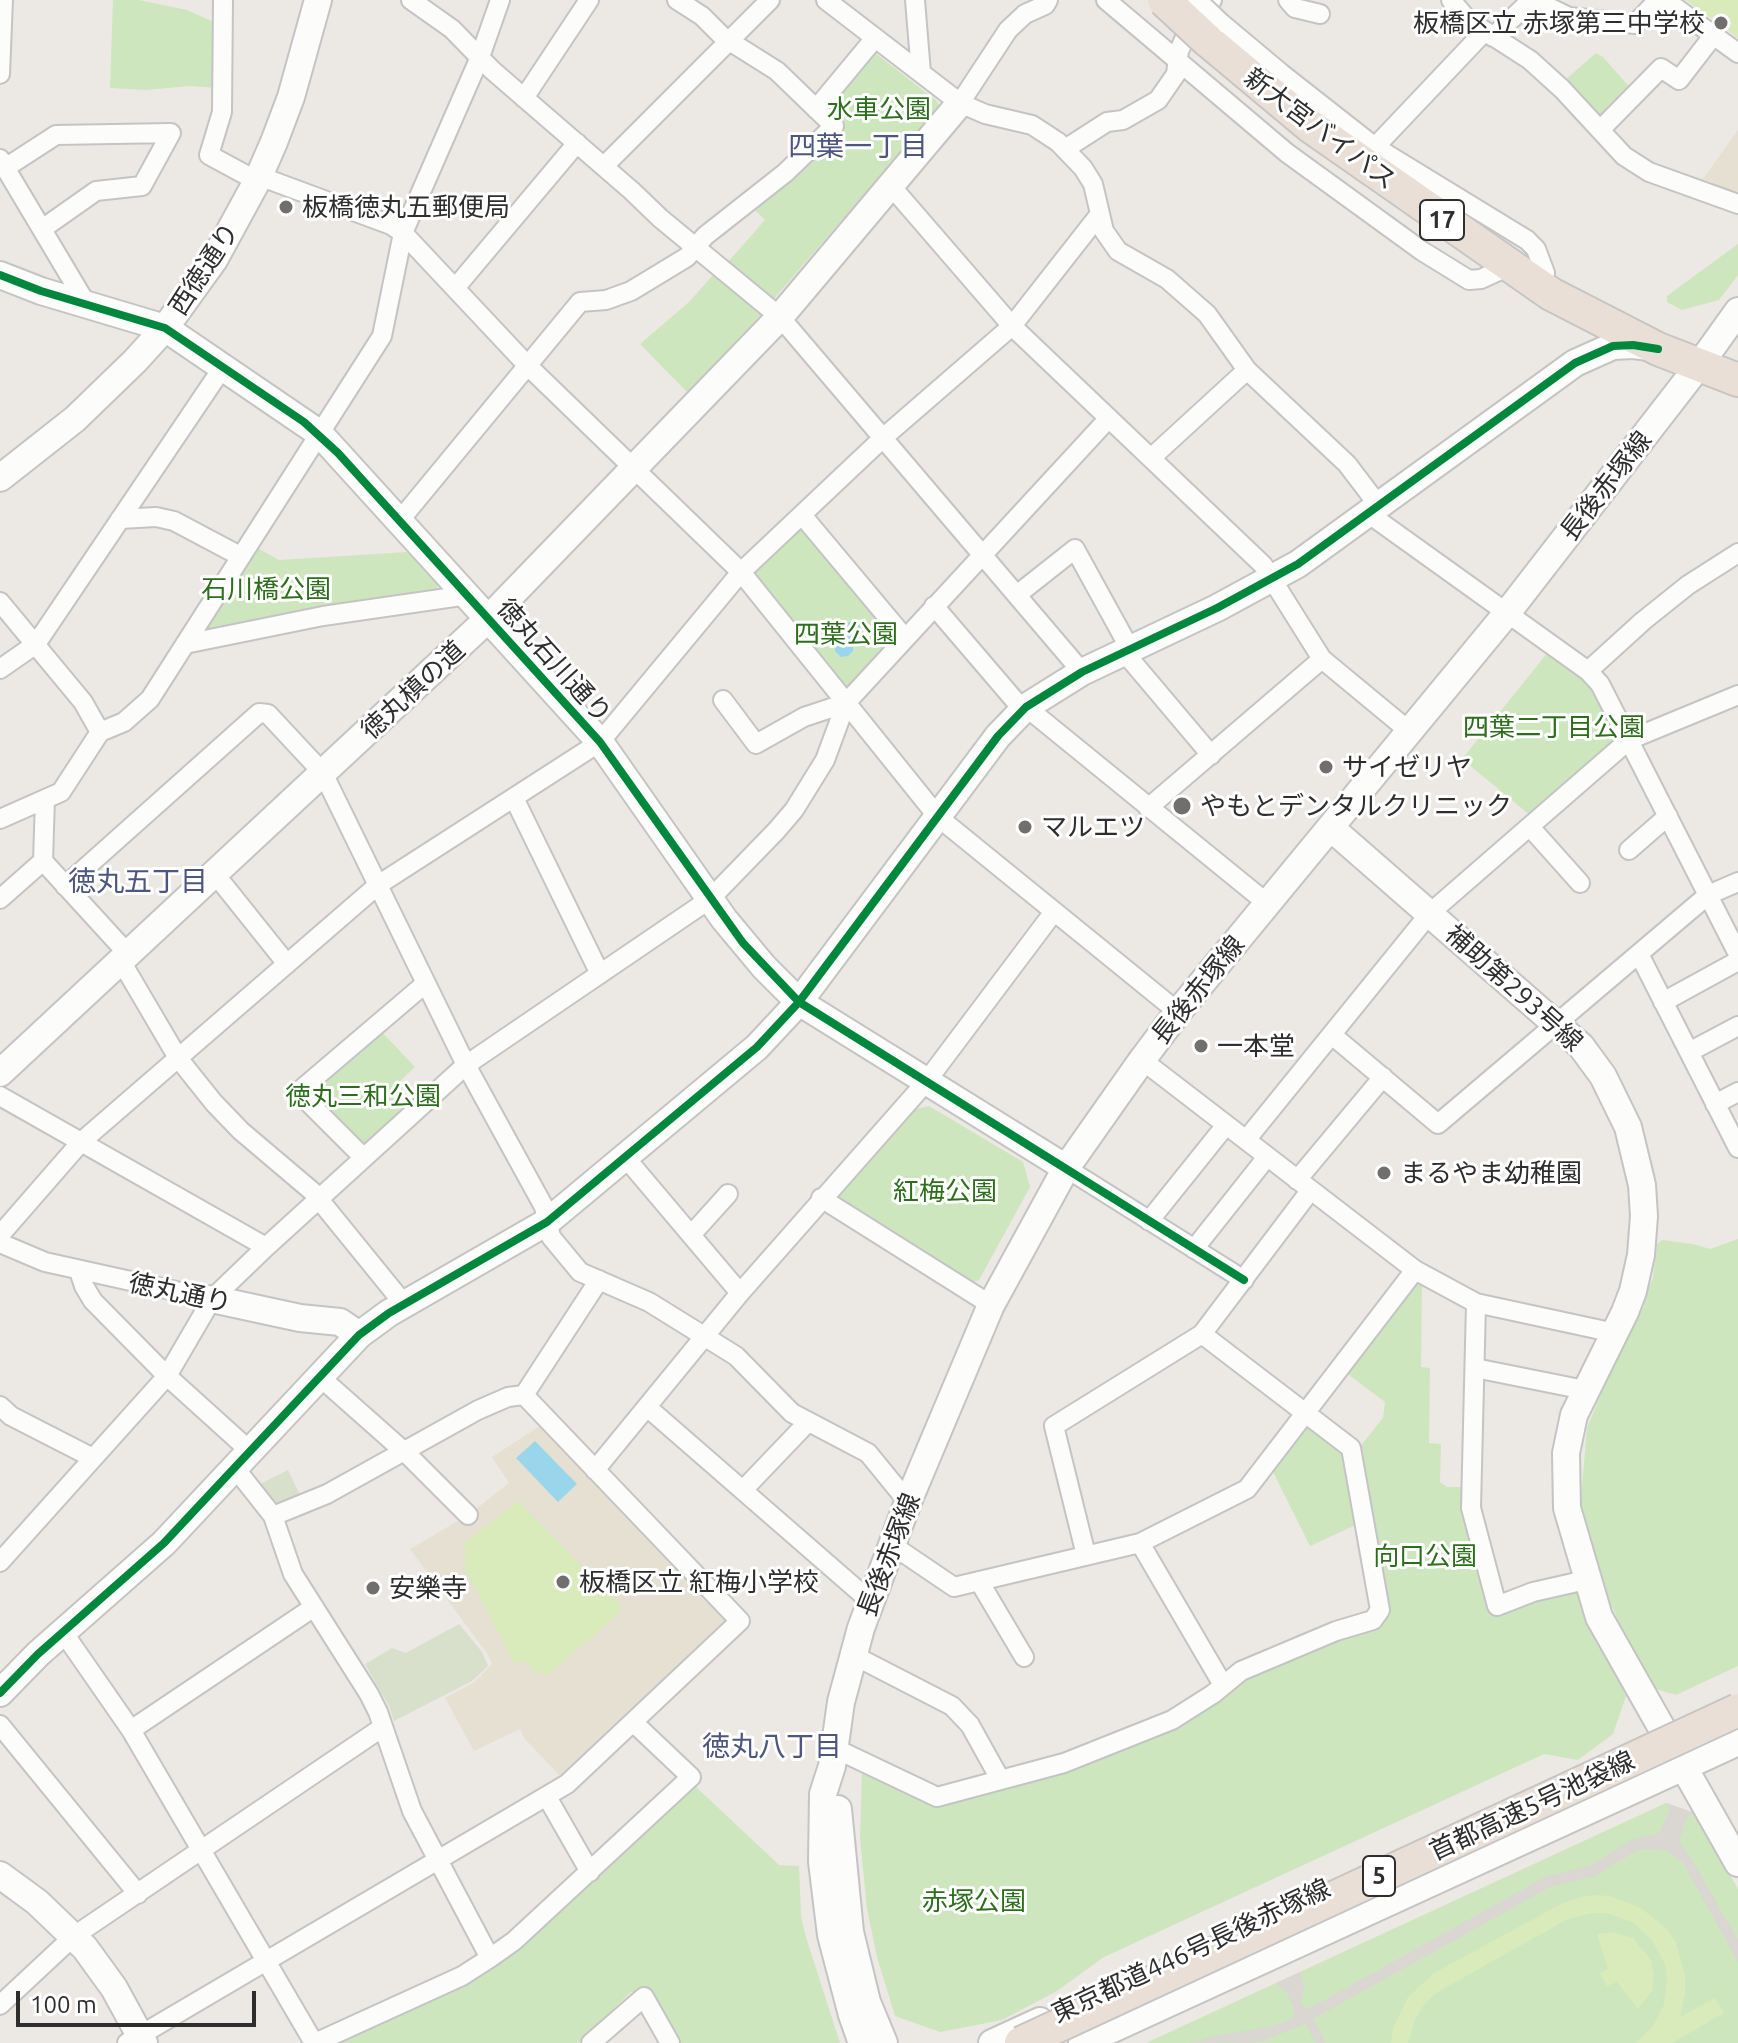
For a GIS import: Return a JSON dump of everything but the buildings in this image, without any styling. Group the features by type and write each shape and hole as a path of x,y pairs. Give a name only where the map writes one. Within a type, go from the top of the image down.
{"highway":[{"name":"新大宮バイパス","path":"1164,0 1213,32 1310,126 1509,266 1577,308 1658,349 1738,364"},
{"name":"新大宮バイパス","path":"1176,0 1262,79 1369,161 1545,273 1659,332 1738,380"},
{"name":"首都高速5号池袋線","path":"1021,2043 1738,1710"},
{"name":"首都高速5号池袋線","path":"1048,2043 1738,1728"}],"street":[{"path":"0,74 3,0"},
{"path":"223,0 222,112 204,154 258,179 391,225 403,233 528,366 741,572 938,817 1178,1012"},
{"name":"西徳通り","path":"0,478 75,419 165,328 214,260 258,179 291,97 318,0"},
{"path":"411,0 452,29 524,98 660,218 780,317 1082,672"},
{"path":"0,819 61,792 100,732 124,722 143,707 382,336 403,233 480,57 500,0"},
{"path":"524,98 589,0"},
{"path":"400,520 580,302 606,300 631,291 687,257 705,236 785,173 834,126 777,71 677,0"},
{"path":"604,166 770,0"},
{"path":"826,0 960,103 985,114 1032,125 1065,149 1093,184 1104,231 1118,251 1167,279 1207,314 1247,370 1347,464 1374,510 1588,671 1600,684 1738,954"},
{"path":"915,0 921,73"},
{"path":"960,103 1008,30 1025,14 1045,5 1048,0"},
{"path":"1106,0 1295,160 1462,277 1481,279 1509,266"},
{"name":"17","path":"1197,0 1213,32 1282,74 1375,147 1527,240 1536,249 1545,273"},
{"path":"1065,149 1107,122 1123,120 1158,100 1176,74 1179,51 1187,33 1212,0"},
{"path":"1288,0 1295,8 1320,14"},
{"path":"1451,0 1468,20 1530,60 1624,156 1649,172 1738,204"},
{"path":"1375,147 1488,35 1527,4 1538,2 1569,17 1635,24 1658,0"},
{"path":"1665,0 1738,53"},
{"path":"1600,130 1661,68 1679,80 1713,36"},
{"path":"816,109 875,38"},
{"name":"徳丸槙の道","path":"0,1073 489,618 780,317 960,103"},
{"path":"42,229 96,191 142,186 172,142 171,133 56,135 3,163 42,229 87,305"},
{"path":"456,287 577,143"},
{"path":"891,186 1012,326 1263,565 1322,659 1409,731"},
{"path":"0,1235 81,1142 378,885 600,742 741,572 884,437 1012,326 1099,215"},
{"name":"徳丸石川通り","path":"0,275 165,328 319,433 600,742 710,899 753,955 799,1002 1066,1168"},
{"path":"1575,363 1583,349 1585,335 1584,322 1577,308"},
{"name":"長後赤塚線","path":"862,2043 831,1935 822,1862 823,1794 833,1757 841,1702 870,1601 991,1305 1066,1168 1178,1012 1507,613 1738,311"},
{"path":"5,1679 158,1549 359,1335 404,1304 547,1222 757,1047 799,1002 998,736 1025,709 1060,683 1272,580 1322,548 1575,363 1613,346 1658,349"},
{"path":"0,669 36,644 223,367"},
{"path":"1151,458 1247,370"},
{"path":"0,1562 167,1376 212,1299 266,1247 466,1065 710,899 794,810 825,760 846,703 1109,418"},
{"path":"802,515 905,638"},
{"path":"120,519 156,517 174,521 240,556"},
{"path":"1018,594 1075,549 1127,651 1211,755"},
{"path":"1588,671 1688,585 1738,553"},
{"path":"185,644 323,616 468,595"},
{"path":"0,602 83,702 100,732"},
{"path":"934,606 1025,709 1268,904"},
{"path":"1148,808 1322,659"},
{"path":"1246,1140 1430,913 1629,740 1738,695"},
{"path":"723,700 756,744 804,717 846,703"},
{"path":"65,886 259,713 268,714 323,773 466,1065 544,1207 551,1237 580,1272 649,1302 736,1356 792,1413 868,1453 908,1502"},
{"path":"514,798 600,974"},
{"path":"45,799 43,861 124,958 178,1058 241,1131 319,1199 404,1304"},
{"path":"1629,850 1668,816"},
{"path":"1530,827 1580,883"},
{"name":"補助第293号線","path":"1331,828 1581,1046 1603,1076 1628,1127 1639,1165 1644,1199 1643,1245 1633,1291 1585,1390 1569,1434 1564,1472 1567,1508 1586,1580 1609,1638 1738,1863"},
{"path":"0,899 43,861"},
{"path":"215,874 287,964"},
{"path":"1332,1035 1438,1124 1708,895 1738,882"},
{"path":"595,1470 703,1336 926,1082 1053,913"},
{"path":"1639,954 1738,1148"},
{"path":"1663,1002 1738,961"},
{"path":"364,1158 298,1092 426,983"},
{"path":"1689,1052 1738,1026"},
{"path":"1142,1060 1415,1270 1476,1303 1615,1333"},
{"path":"1086,1555 1054,1426 1202,1334 1244,1280 1304,1186 1383,1077"},
{"path":"1715,1104 1738,1092"},
{"path":"0,1096 266,1247"},
{"path":"1149,1221 1226,1125"},
{"path":"625,1157 740,1293"},
{"path":"1194,1249 1267,1157"},
{"path":"1066,1168 1244,1280"},
{"path":"691,1235 728,1194"},
{"path":"821,1198 991,1305"},
{"name":"徳丸通り","path":"0,1243 45,1262 79,1271 300,1318 340,1322 359,1335"},
{"path":"892,1545 954,1587 1140,1543 1247,1489 1415,1270"},
{"path":"79,1271 93,1301 243,1460 273,1516 293,1574 369,1694 412,1811 490,1958"},
{"path":"273,1516 327,1494 478,1410 508,1397 524,1395 599,1280"},
{"path":"1476,1303 1471,1508 1497,1606 1533,1592 1586,1580"},
{"path":"833,1757 937,1797 1010,1779 1064,1763 1172,1720 1241,1671 1336,1631 1373,1620 1380,1610 1351,1448 1202,1334"},
{"path":"1475,1368 1585,1390"},
{"path":"320,1377 468,1515"},
{"path":"0,1875 37,1902 74,1936 105,1973 137,2040 547,1797 567,1784 634,1723 740,1621 524,1395"},
{"path":"0,1406 11,1416 93,1458"},
{"path":"647,1407 870,1601"},
{"path":"743,1490 807,1423"},
{"path":"1140,1543 1223,1685"},
{"path":"979,1581 1024,1657"},
{"path":"131,1730 314,1607"},
{"path":"63,1632 131,1730 314,2043 462,1976 490,1958 514,1941 691,1777 634,1723"},
{"path":"853,1655 952,1706 970,1725 1000,1779"},
{"name":"東京都道446号長後赤塚線","path":"992,2043 1738,1698"},
{"path":"0,1725 138,1894"},
{"path":"0,2005 74,1936 383,1727"},
{"name":"東京都道446号長後赤塚線","path":"1082,2043 1738,1742"},
{"name":"長後赤塚線","path":"833,1757 850,1932 867,2002 884,2043"},
{"path":"547,1797 590,1872"},
{"path":"591,2043 644,1997 670,2043"}],"shaded area":[{"path":"1738,130 1738,194 1703,179"},
{"name":"板橋区立 紅梅小学校","path":"543,1424 724,1615 724,1628 562,1778 524,1738 520,1729 474,1751 445,1698 473,1683 492,1664 410,1549 468,1515 509,1483 492,1457"},
{"path":"1666,1803 1697,1816 1687,1817 1679,1841 1738,1940 1738,1962 1683,1863 1665,1850 1645,1849 1636,1851 1595,1876 1550,1887 1313,2019 1326,2043 1316,2043 1305,2024 1260,2042 1189,2043 1270,2027 1294,2017 1287,1993 1276,1983 1300,1972 1304,1987 1301,2003 1310,2008 1545,1877 1591,1865 1632,1840 1659,1833 1670,1810"}],"green space":[{"path":"113,0 139,0 187,10 218,24 218,88 110,88"},
{"name":"板橋区立 赤塚第三中学校","path":"1686,0 1738,0 1738,38"},
{"name":"水車公園","path":"874,52 938,102 939,107 772,301 727,263 765,220 752,207 831,139 827,105"},
{"path":"1596,53 1633,91 1605,116 1598,117 1564,81"},
{"path":"1738,244 1738,275 1719,300 1682,310 1667,302 1667,296"},
{"path":"714,274 762,314 687,392 640,344 689,302"},
{"name":"四葉公園","path":"799,528 808,530 892,631 893,640 851,686 840,686 756,578 756,570"},
{"name":"石川橋公園","path":"254,546 279,560 408,552 438,585 436,594 210,634 205,625"},
{"name":"四葉二丁目公園","path":"1549,651 1593,688 1617,733 1616,742 1531,816 1462,759"},
{"name":"徳丸三和公園","path":"381,1031 415,1067 397,1084 415,1103 368,1145 359,1146 312,1098 313,1088"},
{"name":"紅梅公園","path":"929,1106 1023,1162 1030,1187 979,1280 971,1283 840,1201 837,1194 911,1110"},
{"path":"1738,1239 1738,1666 1676,1695 1656,1689 1630,1646 1602,1585 1580,1512 1587,1428 1609,1375 1644,1306 1645,1295 1653,1278 1657,1244 1662,1240 1710,1249"},
{"name":"赤塚公園","path":"1415,1282 1422,1283 1421,1367 1430,1368 1429,1443 1441,1444 1440,1482 1447,1487 1465,1487 1484,1583 1494,1615 1533,1600 1576,1591 1626,1696 1613,1734 1578,1760 1544,1754 1104,1957 1057,1991 1002,2020 940,2032 895,2016 877,1957 867,1909 860,1838 862,1767 920,1795 1003,1788 1244,1677 1337,1639 1376,1627 1358,1449 1383,1418 1385,1402 1345,1372"},
{"path":"1311,1425 1343,1452 1358,1524 1310,1546 1271,1468 1303,1426"},
{"path":"288,1470 301,1497 278,1505 260,1484"},
{"path":"518,1501 620,1605 620,1613 547,1676 542,1671 537,1674 526,1661 515,1664 465,1570 464,1543"},
{"path":"459,1624 482,1652 488,1666 472,1681 394,1721 365,1664 392,1648 406,1653"},
{"path":"694,1785 779,1865 799,1866 801,1916 805,1934 840,2043 674,2043 651,1995 631,1992 578,2043 334,2043 458,1985"},
{"path":"1666,1803 1695,1813 1738,1889 1738,2043 1146,2043"},
{"path":"1593,1895 1610,1896 1641,1908 1667,1929 1676,1943 1685,1976 1680,2017 1715,1998 1724,2013 1672,2043 1636,2043 1652,2027 1664,2005 1665,1964 1652,1940 1632,1922 1606,1913 1592,1913 1566,1920 1443,1989 1422,2008 1408,2043 1391,2043 1393,2028 1408,1997 1434,1973 1559,1905"},
{"path":"1612,1932 1633,1938 1651,1960 1654,1976 1652,1991 1638,2009 1617,1982 1607,1986 1600,1974 1608,1968 1597,1934"}],"water":[{"path":"860,622 860,635 854,640 853,651 841,657 835,651 835,623"},
{"path":"535,1441 577,1484 558,1502 516,1458"}],"cycle path":[{"path":"0,275 41,291 165,328 304,422 338,453 600,742 743,943 799,1002 1244,1280"},
{"path":"0,1693 38,1654 164,1543 359,1335 389,1313 547,1222 757,1047 799,1002 998,736 1026,707 1082,672 1217,608 1298,564 1575,363 1613,346 1658,349"}],"place":[{"name":"板橋区立 赤塚第三中学校","path":"1721,23"},
{"name":"板橋徳丸五郵便局","path":"286,207"},
{"name":"サイゼリヤ","path":"1326,767"},
{"name":"やもとデンタルクリニック","path":"1182,806"},
{"name":"マルエツ","path":"1025,827"},
{"name":"一本堂","path":"1201,1046"},
{"name":"まるやま幼稚園","path":"1384,1173"},
{"name":"板橋区立 紅梅小学校","path":"563,1582"},
{"name":"安樂寺","path":"373,1588"}],"district":[{"name":"四葉一丁目","path":"858,147"},
{"name":"徳丸五丁目","path":"138,882"},
{"name":"徳丸八丁目","path":"772,1747"}],"park label":[{"name":"向口公園","path":"1425,1556"}]}
